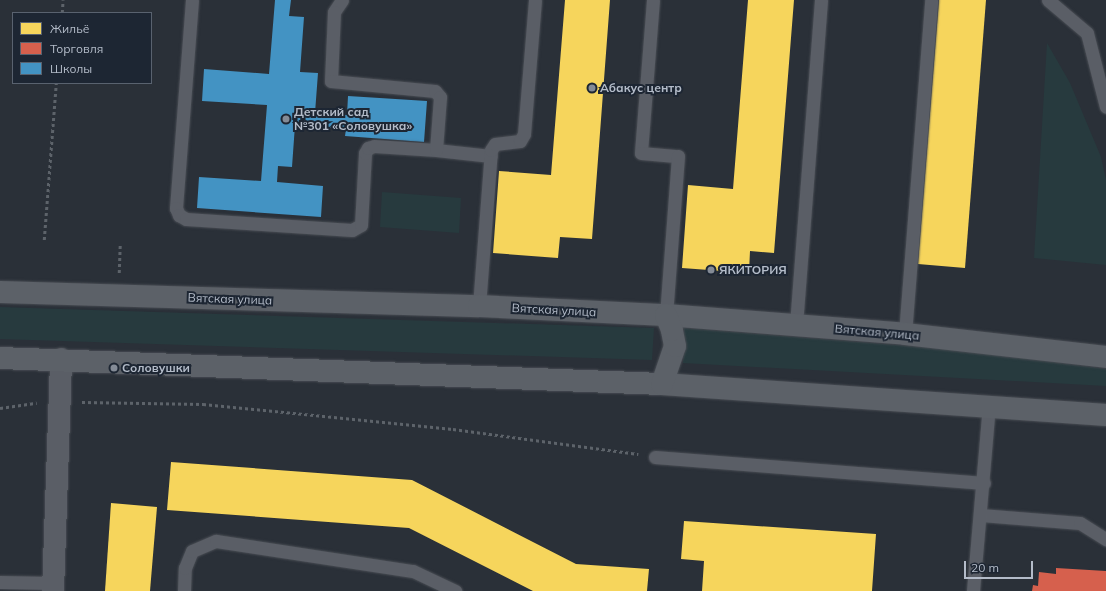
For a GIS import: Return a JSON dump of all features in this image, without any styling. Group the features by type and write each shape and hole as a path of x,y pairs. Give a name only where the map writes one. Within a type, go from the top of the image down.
{"main road":[{"name":"Вятская улица","path":"0,292 479,306 666,316 905,334 1106,357"},
{"path":"662,384 675,346 672,330 666,316"},
{"path":"0,358 61,359 662,384 1106,415"}],"street":[{"path":"53,587 61,401 61,359"}],"lane":[{"path":"192,0 176,208 179,215 186,219 352,230 361,225 365,153 368,148 374,146 436,150 491,156"},
{"path":"342,0 334,12 331,81 435,91 440,97 436,150"},
{"path":"479,306 491,156 495,144 512,144 520,141 524,134 535,0"},
{"path":"653,0 641,153 678,156 666,316"},
{"path":"796,325 821,0"},
{"path":"905,334 931,0"},
{"path":"1048,0 1088,34 1106,107"},
{"path":"973,591 984,483 989,406"},
{"path":"655,457 984,483"},
{"path":"981,515 1080,523 1106,539"},
{"path":"184,591 185,568 192,551 216,541 413,571 456,591"},
{"path":"0,582 53,587"}],"path":[{"path":"62,12 63,0"},
{"path":"44,240 56,84"},
{"path":"119,276 120,244"},
{"path":"0,408 3,405 61,401 203,404 461,430 563,442 655,457"}],"green space":[{"path":"1047,43 1070,83 1101,157 1106,180 1106,265 1034,258"},
{"path":"382,192 461,198 459,233 380,227"},
{"path":"0,307 654,328 652,360 0,339"},
{"path":"684,328 973,351 1106,369 1106,386 683,363"}],"building: Жильё":[{"path":"565,0 610,0 592,239 560,237 558,258 493,253 499,171 551,175"},
{"path":"748,0 794,0 774,253 750,251 749,273 682,268 688,185 733,189"},
{"path":"939,0 986,0 965,268 918,264"},
{"path":"171,462 412,480 576,564 649,569 647,591 533,591 409,528 167,510"},
{"path":"111,503 157,507 150,591 105,591"},
{"path":"684,521 876,534 872,591 702,591 704,561 681,559"}],"building: Торговля":[{"path":"1056,568 1106,571 1106,591 1032,591 1033,585 1038,586 1039,572 1056,574"}],"building: Школы":[{"path":"275,0 291,0 289,16 304,17 300,72 318,73 315,113 347,115 348,96 427,101 424,142 345,136 346,129 295,125 292,167 278,166 277,182 323,186 321,217 197,208 199,177 261,181 267,105 202,101 204,69 269,74"}],"place":[{"name":"Абакус центр","path":"592,88"},
{"name":"Детский сад №301 «Соловушка»","path":"286,119"},
{"name":"ЯКИТОРИЯ","path":"711,270"},
{"name":"Соловушки","path":"114,368"}]}
